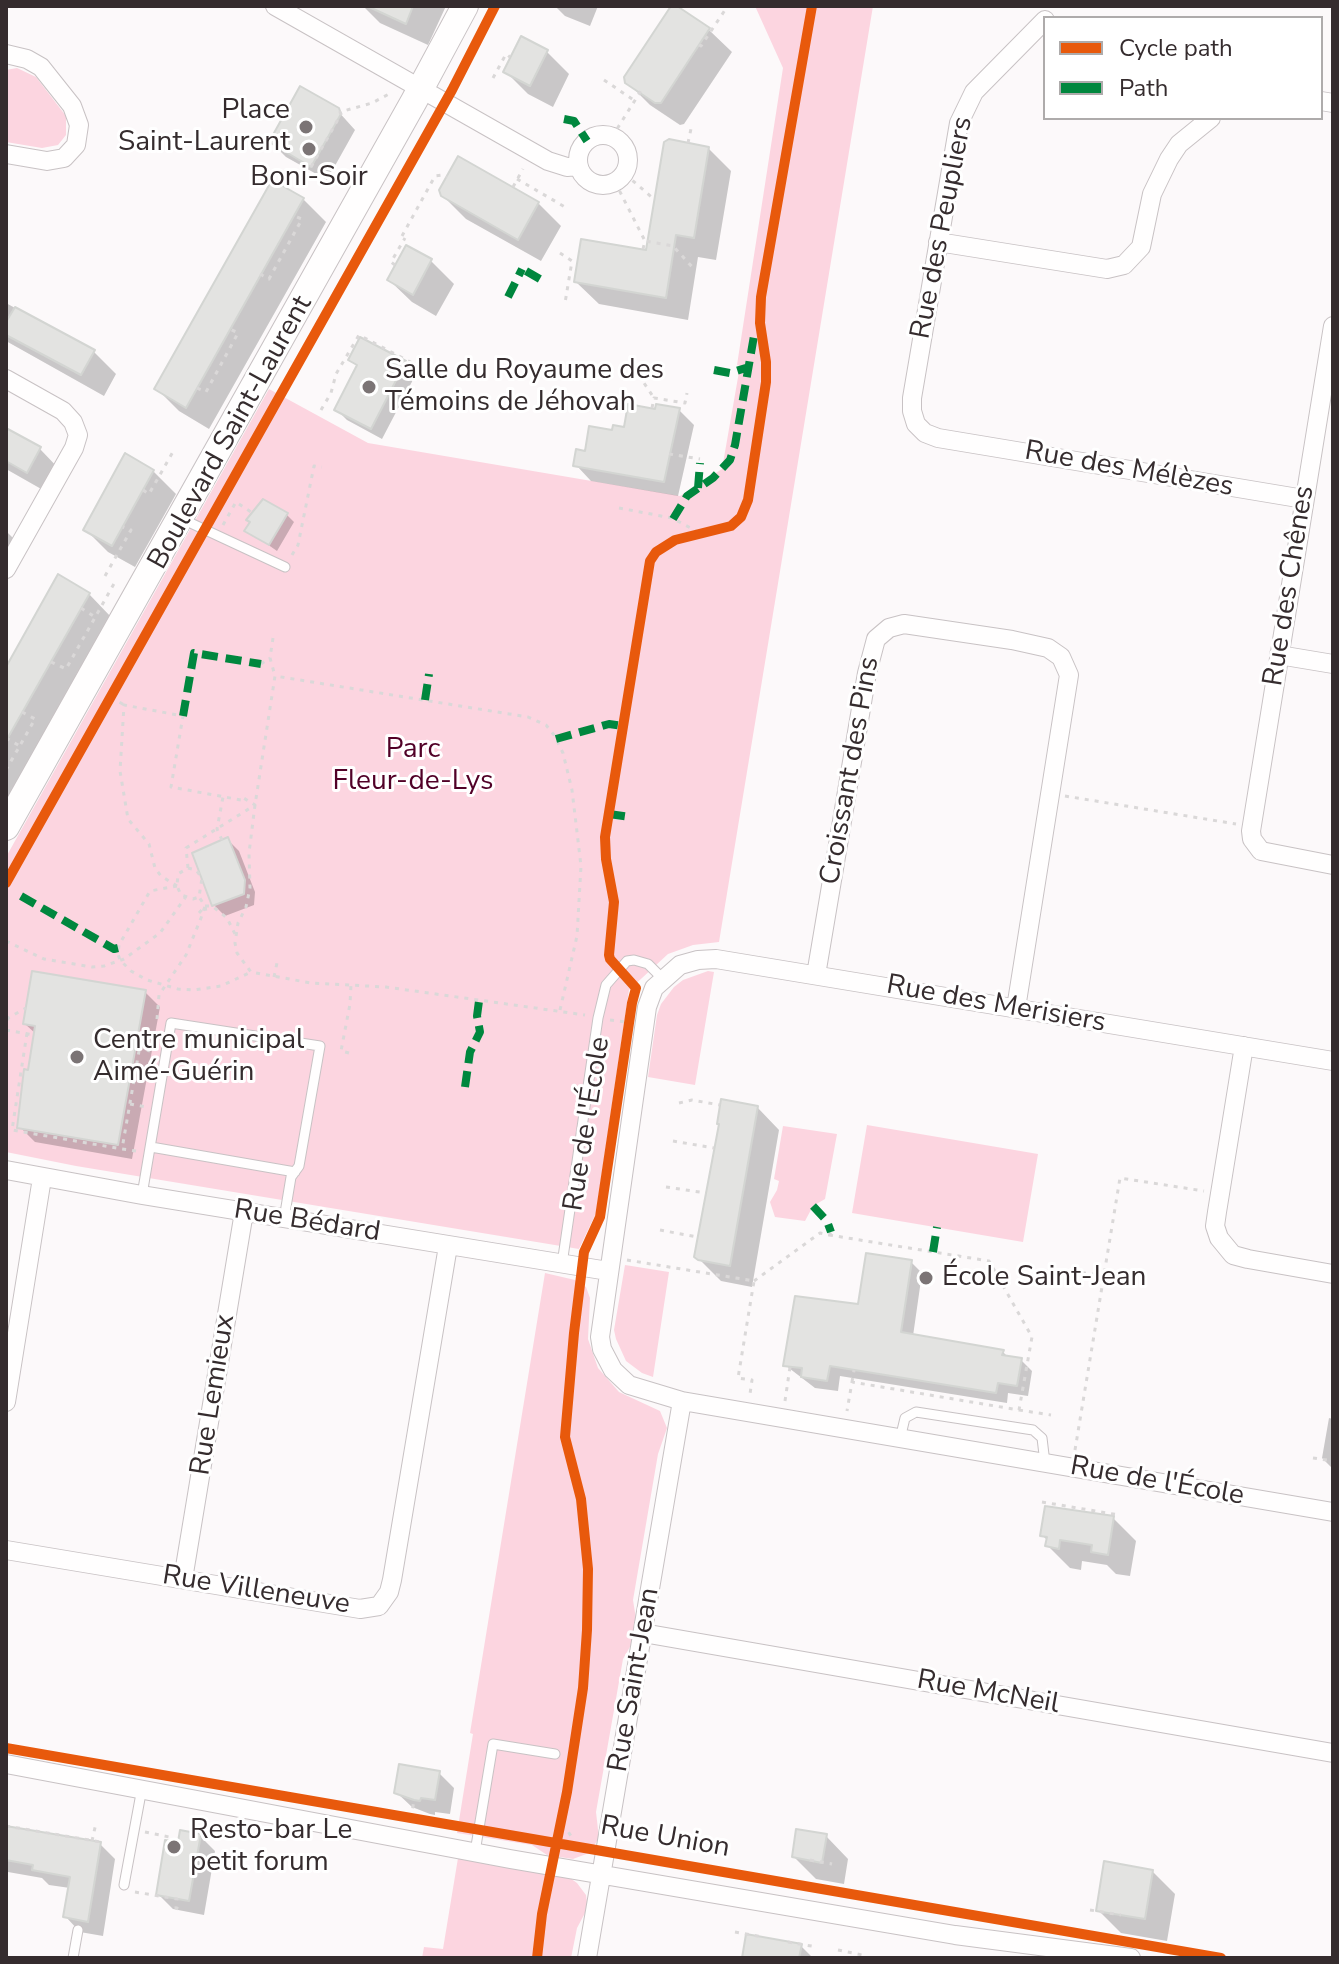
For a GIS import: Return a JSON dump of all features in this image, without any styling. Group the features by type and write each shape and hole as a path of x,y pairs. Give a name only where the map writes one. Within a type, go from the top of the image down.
{"street":[{"path":"275,6 533,152 559,165 579,166"},
{"name":"Boulevard Saint-Laurent","path":"6,827 422,88 465,6"},
{"name":"Rue des Peupliers","path":"953,440 925,433 916,424 912,411 954,143 966,106 988,76 1043,22"},
{"path":"6,54 41,67 72,106 79,125 76,145 64,158 47,161 6,154"},
{"path":"938,242 1107,269 1124,265 1141,247 1152,194 1169,159 1179,144 1209,120"},
{"path":"599,136 612,137 626,150 628,166 620,178 595,184 582,174 578,158 585,143 599,136"},
{"name":"Rue des Chênes","path":"1333,326 1252,824 1252,839 1256,846 1269,854 1333,865"},
{"path":"6,379 63,411 73,422 78,435 74,448 6,569"},
{"name":"Rue des Mélèzes","path":"953,440 1304,499"},
{"name":"Croissant des Pins","path":"816,975 867,673 876,639 889,628 904,624 1012,640 1048,648 1061,657 1069,675 1016,1008"},
{"path":"1279,655 1333,664"},
{"name":"Rue des Merisiers","path":"663,979 680,965 706,958 1333,1061"},
{"name":"Rue de l'École","path":"663,979 654,988 647,1007 616,1265 600,1327 606,1360 629,1385 682,1401 1333,1512"},
{"path":"1244,1046 1215,1226 1219,1238 1233,1255 1333,1274"},
{"name":"Rue Bédard","path":"6,1170 562,1264 616,1265"},
{"path":"6,1402 42,1178"},
{"name":"Rue Lemieux","path":"183,1579 244,1212"},
{"name":"Rue Villeneuve","path":"6,1550 360,1609 371,1609 384,1601 392,1580 448,1246"},
{"name":"Rue Saint-Jean","path":"587,1958 682,1401"},
{"name":"Rue McNeil","path":"643,1633 1333,1753"},
{"name":"Rue Union","path":"6,1764 320,1825 955,1935 1131,1958"}],"lane":[{"path":"179,518 285,567"},
{"path":"562,1264 595,1035 606,985 627,961 634,960 648,964 663,979"},
{"path":"142,1195 171,1023 320,1046 299,1166 291,1177 284,1219"},
{"path":"151,1147 295,1172"},
{"path":"900,1439 905,1418 916,1412 1033,1430 1042,1438 1045,1463"},
{"path":"475,1852 493,1744 555,1754"},
{"path":"124,1885 142,1788"},
{"path":"73,1958 78,1930"}],"path":[{"path":"699,45 727,7"},
{"path":"493,78 506,54 510,57"},
{"path":"604,80 635,101"},
{"path":"612,137 642,89"},
{"path":"311,167 340,112 372,103 395,91"},
{"path":"688,143 692,124"},
{"path":"513,187 533,152"},
{"path":"395,265 391,262 435,176 447,177"},
{"path":"620,178 655,200"},
{"path":"620,178 645,241 643,249"},
{"path":"517,179 565,207"},
{"path":"260,274 269,279 302,219 294,216"},
{"path":"645,241 673,246 695,270"},
{"path":"560,253 575,263 565,303"},
{"path":"197,388 206,392 238,333 230,329"},
{"path":"321,410 331,393 336,374 362,329"},
{"path":"359,335 416,365"},
{"path":"633,357 632,365 654,398 652,408"},
{"path":"654,398 685,403 687,393"},
{"path":"143,490 149,494 174,450"},
{"path":"669,454 700,459"},
{"path":"298,545 314,466 322,467"},
{"path":"222,527 236,502 251,512"},
{"path":"619,508 672,518 704,533"},
{"path":"105,576 131,530 123,527"},
{"path":"687,537 704,533"},
{"path":"51,662 66,669 115,582"},
{"path":"81,608 96,617"},
{"path":"251,972 237,953 236,937 238,923 246,907 251,873 249,853 275,676 270,658 273,638"},
{"path":"261,664 270,658"},
{"path":"275,676 528,717 546,725 563,753 572,790 581,866 577,936 560,1010"},
{"path":"103,710 118,684"},
{"path":"111,697 124,705 183,716 171,787 241,800 242,797 255,805"},
{"path":"124,705 120,771 128,819 149,844 155,868 177,886 185,898"},
{"path":"6,770 35,719"},
{"path":"6,738 20,746"},
{"path":"1064,795 1239,824"},
{"path":"222,840 217,829 223,797"},
{"path":"188,868 186,846 255,805"},
{"path":"155,1026 159,995 186,955 205,909 199,897 202,878 196,870 188,868 178,874 177,886"},
{"path":"242,872 251,873"},
{"path":"177,886 150,891 119,945 120,960 131,971 164,986 208,989 251,972 274,977 386,987 591,1016"},
{"path":"185,898 199,897"},
{"path":"6,941 44,959 74,965 104,966 120,960 160,933 185,898"},
{"path":"199,913 212,906 227,918 236,937"},
{"path":"274,977 278,958"},
{"path":"349,1053 341,1051 351,985"},
{"path":"350,1004 358,1004"},
{"path":"26,1008 8,1018 6,1030 34,1035"},
{"path":"603,1019 629,1018"},
{"path":"122,1149 128,1099 143,1028"},
{"path":"27,1033 9,1130 141,1152"},
{"path":"148,1052 154,1038"},
{"path":"679,1103 692,1100 720,1105"},
{"path":"673,1141 714,1148"},
{"path":"1074,1456 1120,1178 1207,1192"},
{"path":"666,1187 706,1193"},
{"path":"660,1230 697,1237"},
{"path":"616,1265 754,1281 820,1233 989,1261 1032,1337 1019,1410"},
{"path":"1072,1281 1072,1271 1104,1276"},
{"path":"749,1401 752,1380 738,1378 754,1281"},
{"path":"785,1401 790,1367"},
{"path":"847,1411 854,1370"},
{"path":"852,1382 1051,1415"},
{"path":"1313,1458 1333,1461"},
{"path":"1042,1502 1119,1515"},
{"path":"395,1815 416,1819 414,1800"},
{"path":"562,1816 560,1828 567,1830 573,1846"},
{"path":"92,1841 96,1823"},
{"path":"6,1826 101,1842"},
{"path":"156,1834 174,1838 173,1841"},
{"path":"810,1860 832,1864"},
{"path":"124,1885 124,1890 177,1899 176,1908 179,1909"},
{"path":"1090,1910 1121,1915"},
{"path":"735,1932 763,1937"},
{"path":"788,1942 817,1947"},
{"path":"838,1950 867,1956"}],"green space":[{"name":"Parc Fleur-de-Lys","path":"755,6 873,6 719,942 693,945 668,954 629,990 596,1213 579,1249 6,1152 6,857 269,389 368,443 680,496 722,469 783,68"},
{"path":"17,68 36,77 66,116 66,135 58,145 42,148 6,142 6,70"},
{"path":"708,971 714,972 695,1085 648,1077 661,1004 683,980"},
{"path":"867,1125 1038,1154 1023,1242 852,1213"},
{"path":"783,1126 837,1134 825,1199 813,1206 805,1221 775,1217 770,1202 779,1181 774,1179"},
{"path":"625,1265 669,1272 653,1377 626,1361 616,1339 614,1330"},
{"path":"545,1273 575,1280 586,1287 590,1298 588,1339 598,1368 619,1392 660,1411 667,1428 658,1454 633,1600 636,1619 631,1645 623,1659 596,1812 599,1838 589,1853 573,1859 547,1855 532,1845 457,1833 473,1734 470,1733"},
{"path":"458,1858 570,1878 577,1883 587,1902 577,1928 571,1958 422,1958 424,1947 443,1949"}],"building":[{"path":"367,6 413,6 406,24"},
{"path":"671,6 677,6 710,28 661,103 655,103 625,83 624,77"},
{"path":"521,36 548,50 530,86 503,72"},
{"name":"Place Saint-Laurent","path":"300,86 339,108 341,114 311,167 269,142"},
{"path":"669,139 709,147 694,238 676,235 666,298 574,282 581,239 646,250 664,142"},
{"path":"458,156 539,202 518,240 441,196 439,190"},
{"path":"272,180 304,198 186,408 154,389"},
{"path":"406,245 432,259 413,295 387,280"},
{"path":"15,307 95,350 81,375 6,335 6,322"},
{"name":"Salle du Royaume des Témoins de Jéhovah","path":"360,337 406,361 371,429 334,410 357,365 348,360"},
{"path":"628,404 655,409 656,404 680,408 664,482 573,466 576,449 585,451 589,426 612,430 613,425 624,427"},
{"path":"6,428 41,447 27,473 6,461"},
{"path":"125,453 154,470 112,546 83,530"},
{"path":"263,499 288,513 269,545 244,531 250,522 246,520"},
{"path":"58,574 90,593 6,741 6,667"},
{"path":"228,837 245,880 244,894 212,906 192,853"},
{"name":"Centre municipal Aimé-Guérin","path":"32,971 146,990 118,1145 17,1128 24,1069 28,1070 35,1026 23,1024"},
{"path":"721,1099 758,1106 730,1266 694,1257"},
{"path":"866,1253 912,1260 901,1332 1004,1350 1002,1355 1022,1358 1017,1386 998,1383 996,1393 830,1366 827,1381 801,1377 802,1368 783,1366 795,1296 858,1304"},
{"path":"1045,1506 1114,1516 1108,1555 1091,1552 1092,1545 1060,1540 1059,1549 1045,1546 1047,1537 1040,1536"},
{"path":"399,1764 440,1771 435,1800 414,1800 394,1793"},
{"path":"6,1826 101,1842 88,1922 63,1917 70,1877 32,1870 33,1865 6,1860"},
{"path":"796,1829 827,1834 822,1863 792,1857"},
{"path":"180,1830 201,1834 189,1901 156,1895 165,1840 178,1842"},
{"path":"1104,1861 1153,1870 1145,1919 1096,1911"},
{"path":"746,1934 802,1944 799,1958 742,1958"}],"marked path":[{"path":"564,119 574,121 587,141"},
{"path":"508,297 522,269"},
{"path":"526,271 545,282"},
{"path":"673,519 687,496 713,478 730,460 755,330"},
{"path":"714,370 730,373 749,367"},
{"path":"698,488 700,463"},
{"path":"183,716 194,653 261,664"},
{"path":"425,700 429,674"},
{"path":"556,739 609,724 623,726"},
{"path":"609,814 630,817"},
{"path":"21,896 114,949 118,948"},
{"path":"465,1087 470,1052 480,1032 477,1016 479,1001"},
{"path":"813,1206 827,1221 831,1232"},
{"path":"933,1252 937,1227"}],"cycle path":[{"path":"6,883 452,90 495,6"},
{"path":"537,1958 542,1914 567,1792 583,1688 587,1630 588,1569 581,1499 565,1437 574,1333 584,1252 600,1217 636,988 609,955 614,902 605,837 650,561 656,552 675,540 731,526 741,517 748,500 766,382 760,323 761,297 812,6"},
{"path":"6,1748 1221,1958"}],"place":[{"name":"Place Saint-Laurent","path":"306,127"},
{"name":"Boni-Soir","path":"309,149"},
{"name":"Salle du Royaume des Témoins de Jéhovah","path":"369,387"},
{"name":"Centre municipal Aimé-Guérin","path":"77,1057"},
{"name":"École Saint-Jean","path":"926,1278"},
{"name":"Resto-bar Le petit forum","path":"174,1847"}]}
